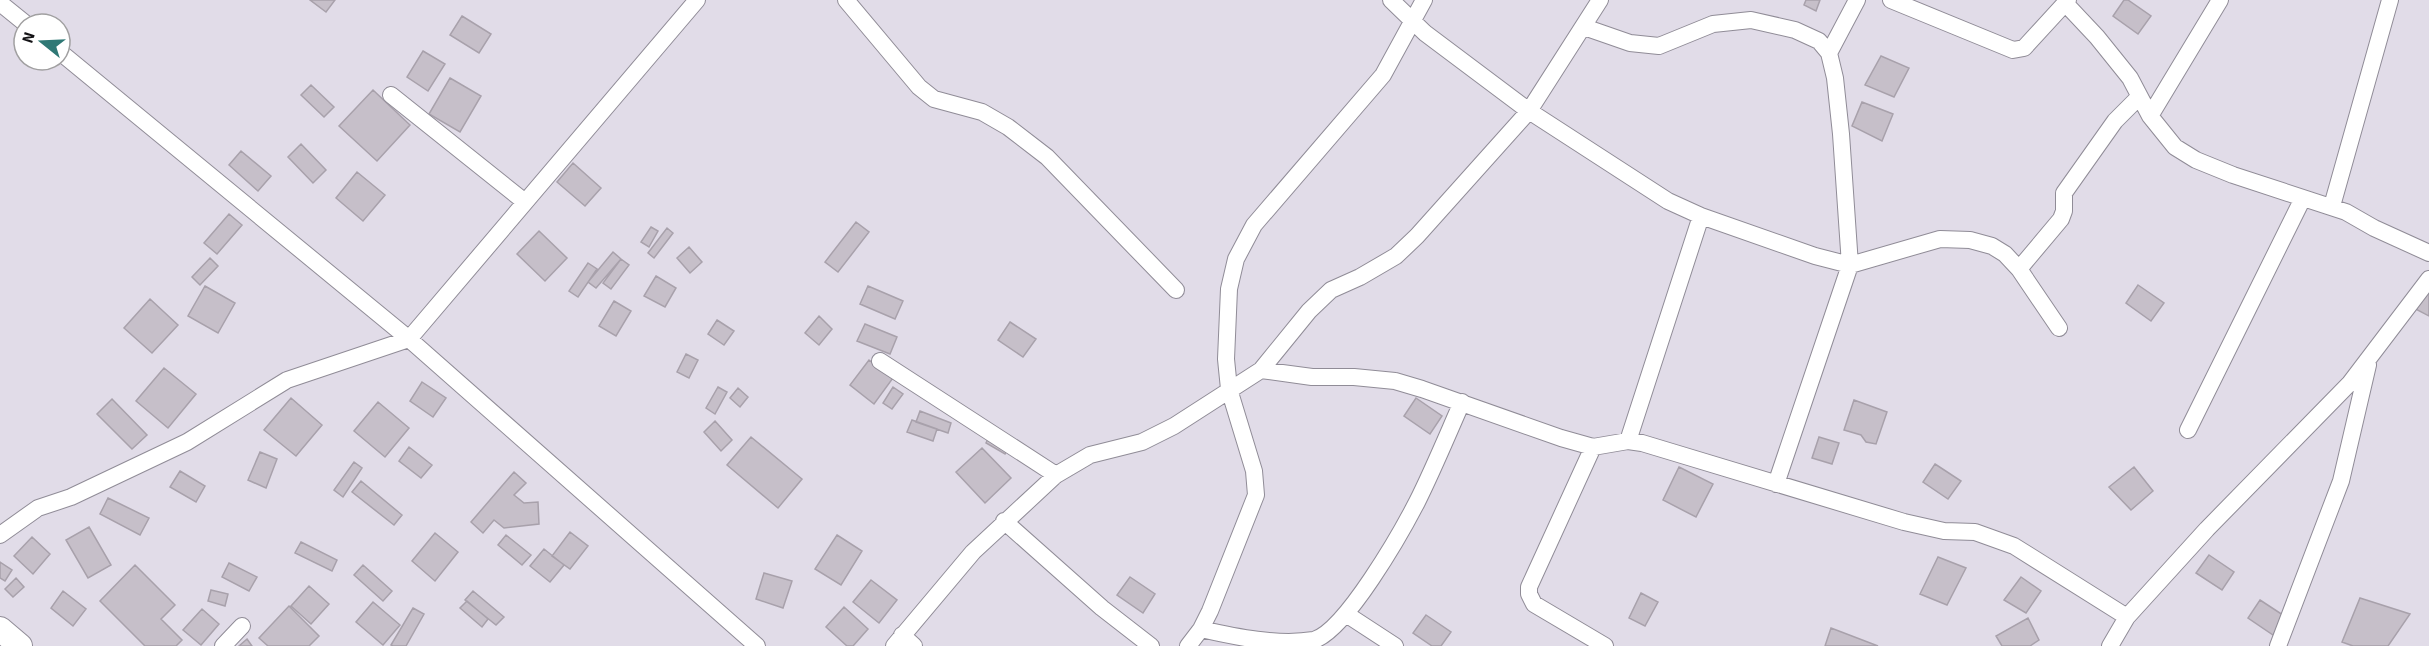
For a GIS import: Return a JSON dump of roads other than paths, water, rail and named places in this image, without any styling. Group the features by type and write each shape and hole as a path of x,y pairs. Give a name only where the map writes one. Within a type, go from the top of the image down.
{"street":[{"path":"0,535 38,508 71,497 187,442 287,380 409,339 697,0"},
{"path":"846,0 919,87 934,99 982,112 1008,127 1047,158 1176,290"},
{"path":"1391,0 1425,33 1530,111 1668,201 1701,216 1815,256 1850,265 1940,239 1992,246 2005,254 2019,269 2059,328"},
{"path":"1188,646 1201,629 1256,495 1254,471 1229,389 1226,359 1229,289 1236,259 1254,225 1383,75 1424,0"},
{"path":"903,642 973,552 1056,475 1090,455 1142,442 1174,426 1261,370 1309,311 1331,290 1360,277 1396,256 1530,111 1600,0"},
{"path":"1829,53 1857,0"},
{"path":"1891,0 2013,50 2024,48 2067,2 2130,78 2150,116 2175,147 2196,160 2332,206 2429,253"},
{"path":"2150,116 2220,0"},
{"path":"2332,206 2390,0"},
{"path":"1,2 12,12"},
{"path":"1584,27 1630,43 1659,46 1713,24 1751,20 1796,30 1819,41 1829,53 1835,78 1842,134 1850,265 1776,484"},
{"path":"72,62 409,339 757,646"},
{"path":"391,95 525,202"},
{"path":"2019,269 2061,219 2064,211 2064,193 2115,121 2139,97"},
{"path":"2188,430 2303,198"},
{"path":"1628,441 1701,216"},
{"path":"2110,646 2127,617 2206,529 2350,383 2429,279"},
{"path":"880,361 1056,475"},
{"path":"2278,646 2342,481 2368,362"},
{"path":"1261,370 1312,377 1354,377 1395,381 1593,447 1628,441 1642,443 1904,522 1944,531 1975,532 2014,546 2127,617"},
{"path":"1201,629 1279,645 1316,643 1346,614 1370,581 1416,503 1462,402"},
{"path":"1593,447 1529,587 1529,594 1534,604 1605,646"},
{"path":"1004,521 1102,608 1151,646"},
{"path":"1346,614 1395,646"},
{"path":"223,646 242,626"},
{"path":"0,629 20,646"}]}
